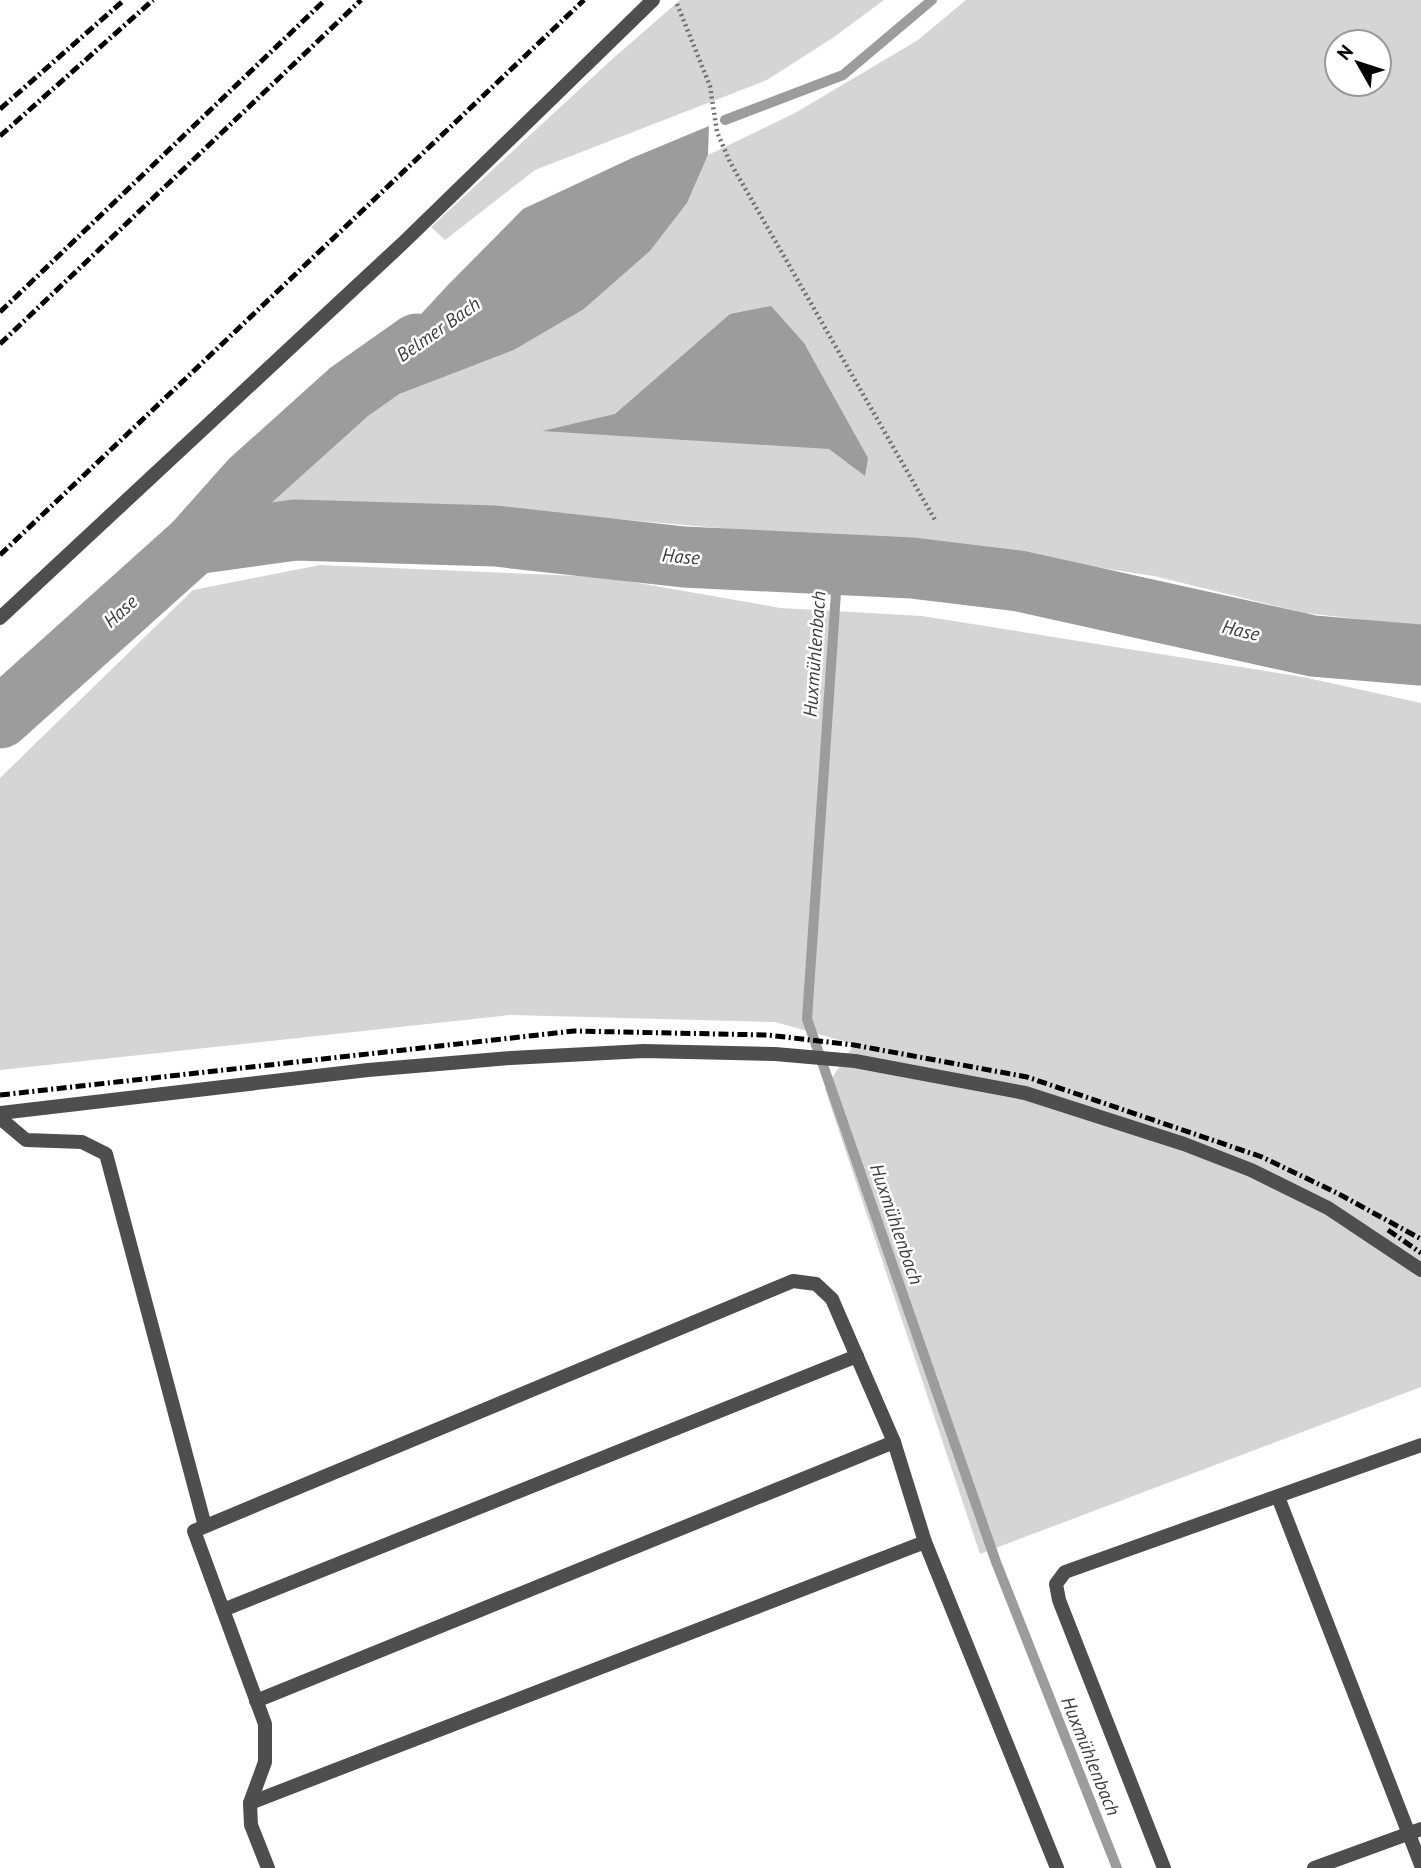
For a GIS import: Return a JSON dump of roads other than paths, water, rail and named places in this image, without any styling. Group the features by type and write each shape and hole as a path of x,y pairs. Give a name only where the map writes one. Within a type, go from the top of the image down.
{"lane":[{"path":"0,618 404,242 653,0"},
{"path":"0,1115 368,1070 511,1058 644,1051 775,1054 855,1061 1025,1093 1184,1144 1251,1170 1328,1208 1421,1270"},
{"path":"0,1115 26,1140 82,1142 106,1154 205,1526"},
{"path":"268,1868 251,1825 250,1803 265,1762 265,1724 194,1531 793,1281 817,1284 832,1299 894,1442 925,1542 1057,1868"},
{"path":"223,1610 857,1356"},
{"path":"256,1701 894,1442"},
{"path":"1164,1868 1059,1600 1056,1584 1065,1572 1421,1445"},
{"path":"1278,1497 1415,1831 1421,1865"},
{"path":"250,1803 925,1542"},
{"path":"1314,1868 1415,1831"}],"water":[{"path":"709,126 708,155 687,203 650,251 584,309 514,350 402,393 349,392 523,209 632,158"},
{"path":"771,306 804,343 868,458 865,476 829,449 542,431 615,414 730,314"}],"waterway":[{"name":"Belmer Bach","path":"725,120 843,75 932,0"},
{"name":"Belmer Bach","path":"194,544 250,481 349,392 417,344"},
{"name":"Hase","path":"0,718 194,544 295,530 495,536 684,557 912,568 1019,581 1313,646 1421,655"},
{"name":"Huxmühlenbach","path":"838,563 807,1019 996,1562 1117,1868"}],"railway":[{"path":"0,109 124,0"},
{"path":"0,136 153,0"},
{"path":"0,312 325,0"},
{"path":"0,344 361,0"},
{"path":"0,555 584,0"},
{"path":"0,1095 574,1031 767,1035 854,1045 1027,1077 1262,1157 1337,1193 1421,1239"},
{"path":"1388,1230 1421,1253"}]}
